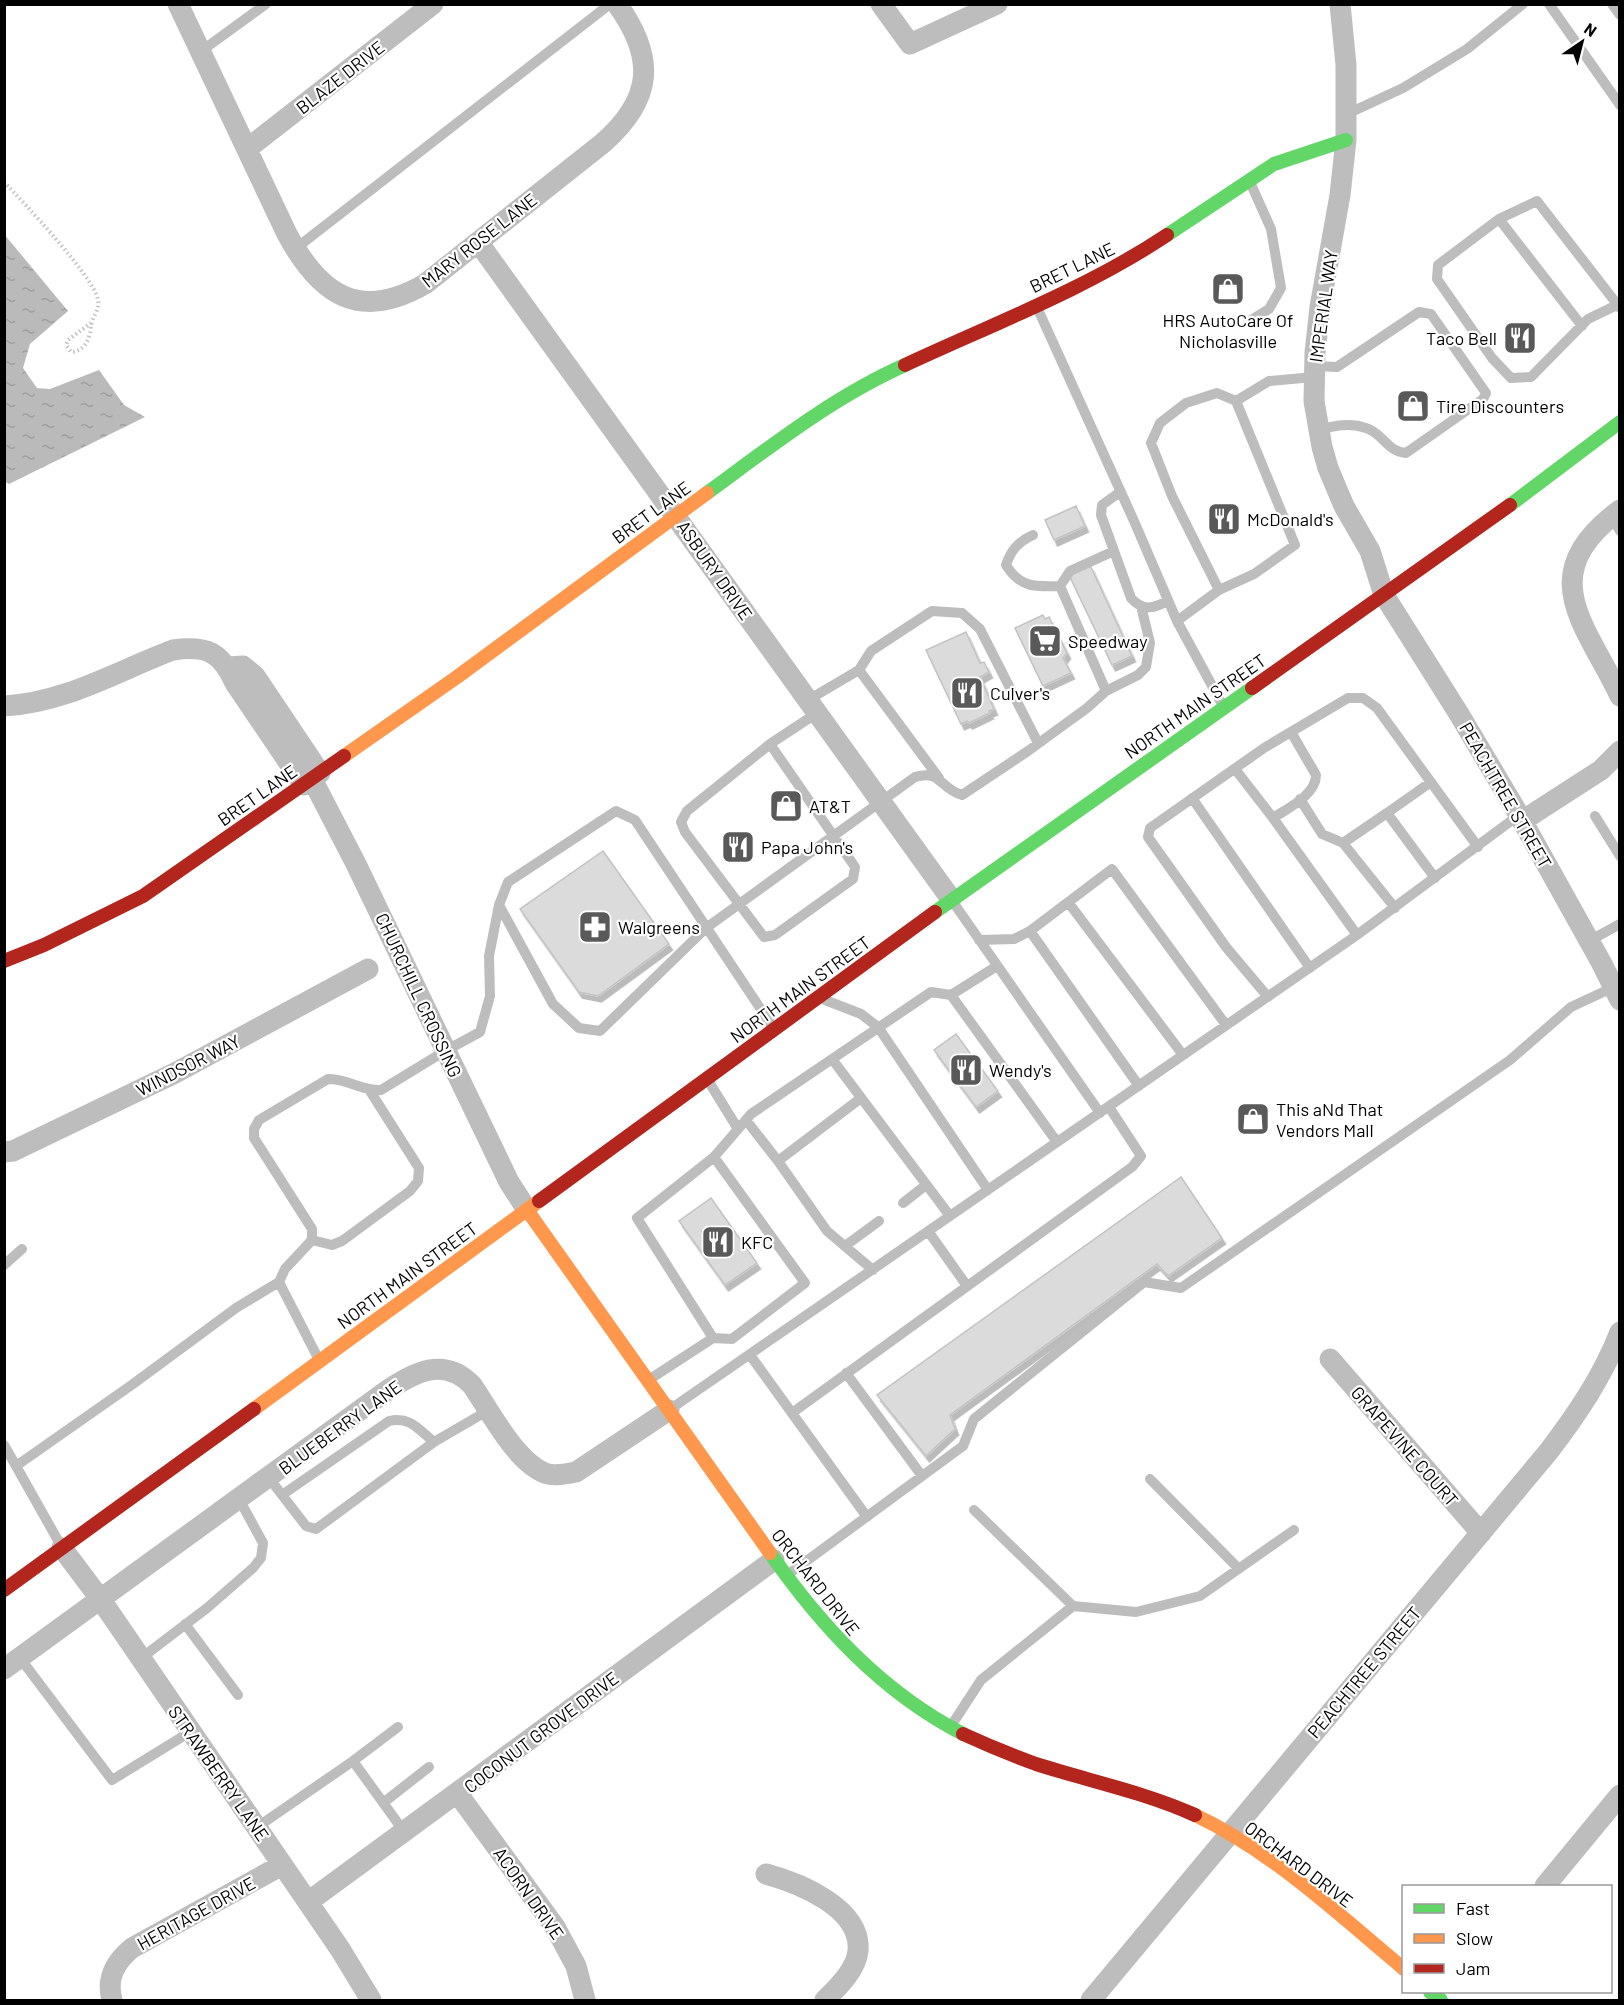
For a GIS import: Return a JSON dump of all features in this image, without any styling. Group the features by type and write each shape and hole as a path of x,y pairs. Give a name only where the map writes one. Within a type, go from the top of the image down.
{"street":[{"name":"MARY ROSE LANE","path":"177,4 295,249 307,268 330,290 345,297 380,302 396,298 425,284 603,143 628,119 642,91 643,61 634,32 617,4"},
{"name":"BLAZE DRIVE","path":"247,149 433,4"},
{"path":"881,4 910,44 997,4"},
{"name":"IMPERIAL WAY","path":"1340,4 1346,65 1346,140 1340,195 1320,307 1314,371 1318,430 1328,468 1336,488 1370,551 1384,595"},
{"name":"BRET LANE","path":"4,961 44,945 144,896 474,665 792,431 850,393 895,369 1036,305 1138,254 1248,179 1274,164 1346,140"},
{"name":"ASBURY DRIVE","path":"478,242 951,900"},
{"name":"NORTH MAIN STREET","path":"4,1590 951,900 1517,500 1620,422"},
{"path":"1617,519 1590,537 1581,550 1575,566 1573,591 1578,617 1620,696"},
{"name":"PEACHTREE STREET","path":"1384,595 1521,818 1617,994"},
{"name":"CHURCHILL CROSSING","path":"10,706 65,695 173,651 192,647 218,657 228,667 243,666 255,676 347,844 516,1196 527,1210"},
{"path":"1521,818 1601,770 1620,752"},
{"name":"WINDSOR WAY","path":"4,1152 13,1151 175,1073 368,969"},
{"name":"ORCHARD DRIVE","path":"527,1210 780,1568 828,1630 872,1674 922,1712 949,1729 1008,1755 1171,1805 1229,1833 1288,1874 1402,1968"},
{"name":"PEACHTREE STREET","path":"1091,2001 1549,1451 1575,1416 1602,1372 1620,1332"},
{"name":"GRAPEVINE COURT","path":"1330,1359 1481,1533"},
{"name":"BLUEBERRY LANE","path":"12,1664 400,1381 428,1370 453,1371 463,1376 517,1452 538,1470 549,1474 562,1475 588,1466 669,1410"},
{"name":"STRAWBERRY LANE","path":"62,1548 308,1902 371,2001"},
{"name":"COCONUT GROVE DRIVE","path":"308,1902 780,1568"},
{"name":"ACORN DRIVE","path":"458,1794 555,1927 576,1966 585,2001"},
{"path":"1547,1885 1620,1795"},
{"name":"HERITAGE DRIVE","path":"112,2001 110,1980 114,1967 122,1956 132,1948 282,1864"},
{"path":"766,1874 819,1895 839,1910 854,1929 858,1940 858,1953 853,1966 825,2001"}],"lane":[{"path":"200,52 266,4"},
{"path":"295,249 610,4"},
{"path":"1347,114 1403,88 1467,49 1523,4"},
{"path":"1548,4 1620,105"},
{"path":"1612,4 1620,15"},
{"path":"1248,179 1270,229 1281,288 1269,309 1248,322"},
{"path":"1537,201 1618,303 1588,319 1531,377 1511,378 1492,358 1437,279 1438,265 1499,219 1537,201"},
{"path":"1499,219 1582,326"},
{"path":"1036,305 1177,621 1225,708"},
{"path":"1236,401 1269,381 1337,367 1419,312 1431,314 1486,393 1483,399 1406,453 1395,452 1368,428 1344,424 1318,430"},
{"path":"1177,621 1219,590 1254,574 1295,545 1236,401 1217,393 1186,403 1160,423 1151,443 1172,496 1219,590"},
{"path":"1120,492 1105,502 1100,510 1131,598 1149,609 1168,601"},
{"path":"1033,535 1011,551 1006,565 1014,577 1034,586 1060,586"},
{"path":"1060,586 1070,571 1114,551"},
{"path":"1060,586 1106,691"},
{"path":"860,670 939,778 948,789 962,795 1087,708 1106,691 1138,675 1146,667 1150,643 1141,606"},
{"path":"770,744 855,867 853,879 776,935 764,937 681,822 687,812 812,707 860,670 871,651 932,610 962,613 980,629 1038,743"},
{"path":"1268,997 1226,947 1148,837 1150,828 1192,798 1291,732 1348,698 1363,698 1377,708 1478,847"},
{"path":"1273,818 1309,793 1316,781 1316,775 1291,732"},
{"path":"1235,769 1357,935"},
{"path":"499,905 553,1004 579,1028 600,1031 706,928 915,777 924,774 939,778"},
{"path":"1342,843 1431,782"},
{"path":"1192,798 1310,968"},
{"path":"1300,799 1322,834 1342,843 1395,908"},
{"path":"16,1466 236,1308 279,1282 285,1269 312,1240 312,1229 254,1138 254,1129 260,1120 328,1079 342,1079 370,1090 381,1090 480,1032 490,996 489,956 499,905 508,882 616,811 635,820 775,1030"},
{"path":"1387,813 1435,878"},
{"path":"1595,816 1620,856"},
{"path":"669,1410 1310,968 1521,818"},
{"path":"979,940 1014,939 1030,931 1112,869 1226,1025"},
{"path":"792,1413 1132,1167 1141,1156 997,966 951,900"},
{"path":"1068,902 1183,1055"},
{"path":"1589,941 1620,924"},
{"path":"1030,931 1139,1086"},
{"path":"713,1338 637,1218 714,1157 751,1114 931,992 951,995 997,966"},
{"path":"780,1568 867,1517 963,1446 974,1419 1144,1282 1181,1288 1510,1060 1571,1007 1617,994"},
{"path":"951,995 1057,1142"},
{"path":"819,997 861,1014 878,1027 988,1190"},
{"path":"832,1059 950,1216"},
{"path":"708,1079 738,1129"},
{"path":"312,1240 332,1245 342,1241 410,1191 418,1181 418,1168 370,1090"},
{"path":"778,1161 861,1098"},
{"path":"746,1120 827,1231 873,1270"},
{"path":"647,1380 713,1338 732,1339 805,1283 714,1157"},
{"path":"903,1203 926,1185"},
{"path":"845,1246 879,1221"},
{"path":"928,1231 968,1286"},
{"path":"4,1265 22,1249"},
{"path":"279,1282 320,1361"},
{"path":"750,1355 867,1517"},
{"path":"846,1374 922,1476"},
{"path":"268,1478 306,1526 316,1529 434,1442 489,1410"},
{"path":"282,1495 389,1421 400,1418 414,1425 434,1442"},
{"path":"4,1445 62,1548"},
{"path":"1150,1479 1239,1569"},
{"path":"140,1659 253,1568 261,1558 263,1543 239,1499"},
{"path":"974,1510 1073,1606 1136,1612 1200,1596 1294,1530"},
{"path":"949,1729 981,1680 1073,1606"},
{"path":"185,1624 238,1695"},
{"path":"12,1664 112,1780 190,1732"},
{"path":"256,1827 353,1761 398,1727"},
{"path":"353,1761 405,1833"},
{"path":"383,1803 429,1767"}],"path":[{"path":"4,182 55,239 93,287 98,298 99,308 87,343 77,351 71,352 66,345 68,340 92,323"}],"water":[{"path":"4,234 68,311 30,344 23,368 37,388 50,389 99,370 124,405 145,417 9,484 4,481"}],"building":[{"path":"1076,506 1085,526 1054,540 1045,520"},
{"path":"1090,565 1132,656 1112,665 1069,575"},
{"path":"1043,615 1045,619 1049,617 1067,653 1063,658 1071,673 1043,686 1015,628"},
{"name":"Culver's","path":"966,632 980,663 984,662 989,672 980,677 994,709 969,723 967,721 961,724 926,650"},
{"name":"Walgreens","path":"603,851 669,944 598,996 579,992 520,909"},
{"name":"Wendy's","path":"956,1034 998,1091 976,1107 934,1050"},
{"path":"1181,1177 1222,1238 1168,1276 1157,1264 950,1415 955,1429 926,1456 877,1395"},
{"name":"KFC","path":"711,1198 757,1263 725,1285 679,1221"}],"traffic: fast":[{"path":"1167,235 1274,164 1346,140"},
{"path":"707,493 827,407 905,365"},
{"path":"1510,505 1620,422"},
{"path":"935,912 1252,688"},
{"path":"770,1553 811,1607 880,1678 934,1717 963,1734"},
{"path":"1431,1993 1441,2000"}],"traffic: slow":[{"path":"344,756 457,677 707,493"},
{"path":"254,1409 539,1201"},
{"path":"527,1210 770,1553"},
{"path":"1195,1815 1224,1830 1278,1865 1402,1967"}],"traffic: jam":[{"path":"905,365 1072,289 1167,235"},
{"path":"1252,688 1510,505"},
{"path":"4,961 44,945 143,896 344,756"},
{"path":"539,1201 935,912"},
{"path":"4,1590 254,1409"},
{"path":"963,1734 1036,1764 1136,1793 1195,1815"}],"place":[{"name":"HRS AutoCare Of Nicholasville","path":"1228,289"},
{"name":"Taco Bell","path":"1520,338"},
{"name":"Tire Discounters","path":"1413,406"},
{"name":"McDonald's","path":"1224,519"},
{"name":"Speedway","path":"1045,641"},
{"name":"Culver's","path":"967,693"},
{"name":"AT&T","path":"786,806"},
{"name":"Papa John's","path":"738,847"},
{"name":"Walgreens","path":"595,927"},
{"name":"Wendy's","path":"966,1070"},
{"name":"This aNd That Vendors Mall","path":"1253,1119"},
{"name":"KFC","path":"718,1242"}]}
